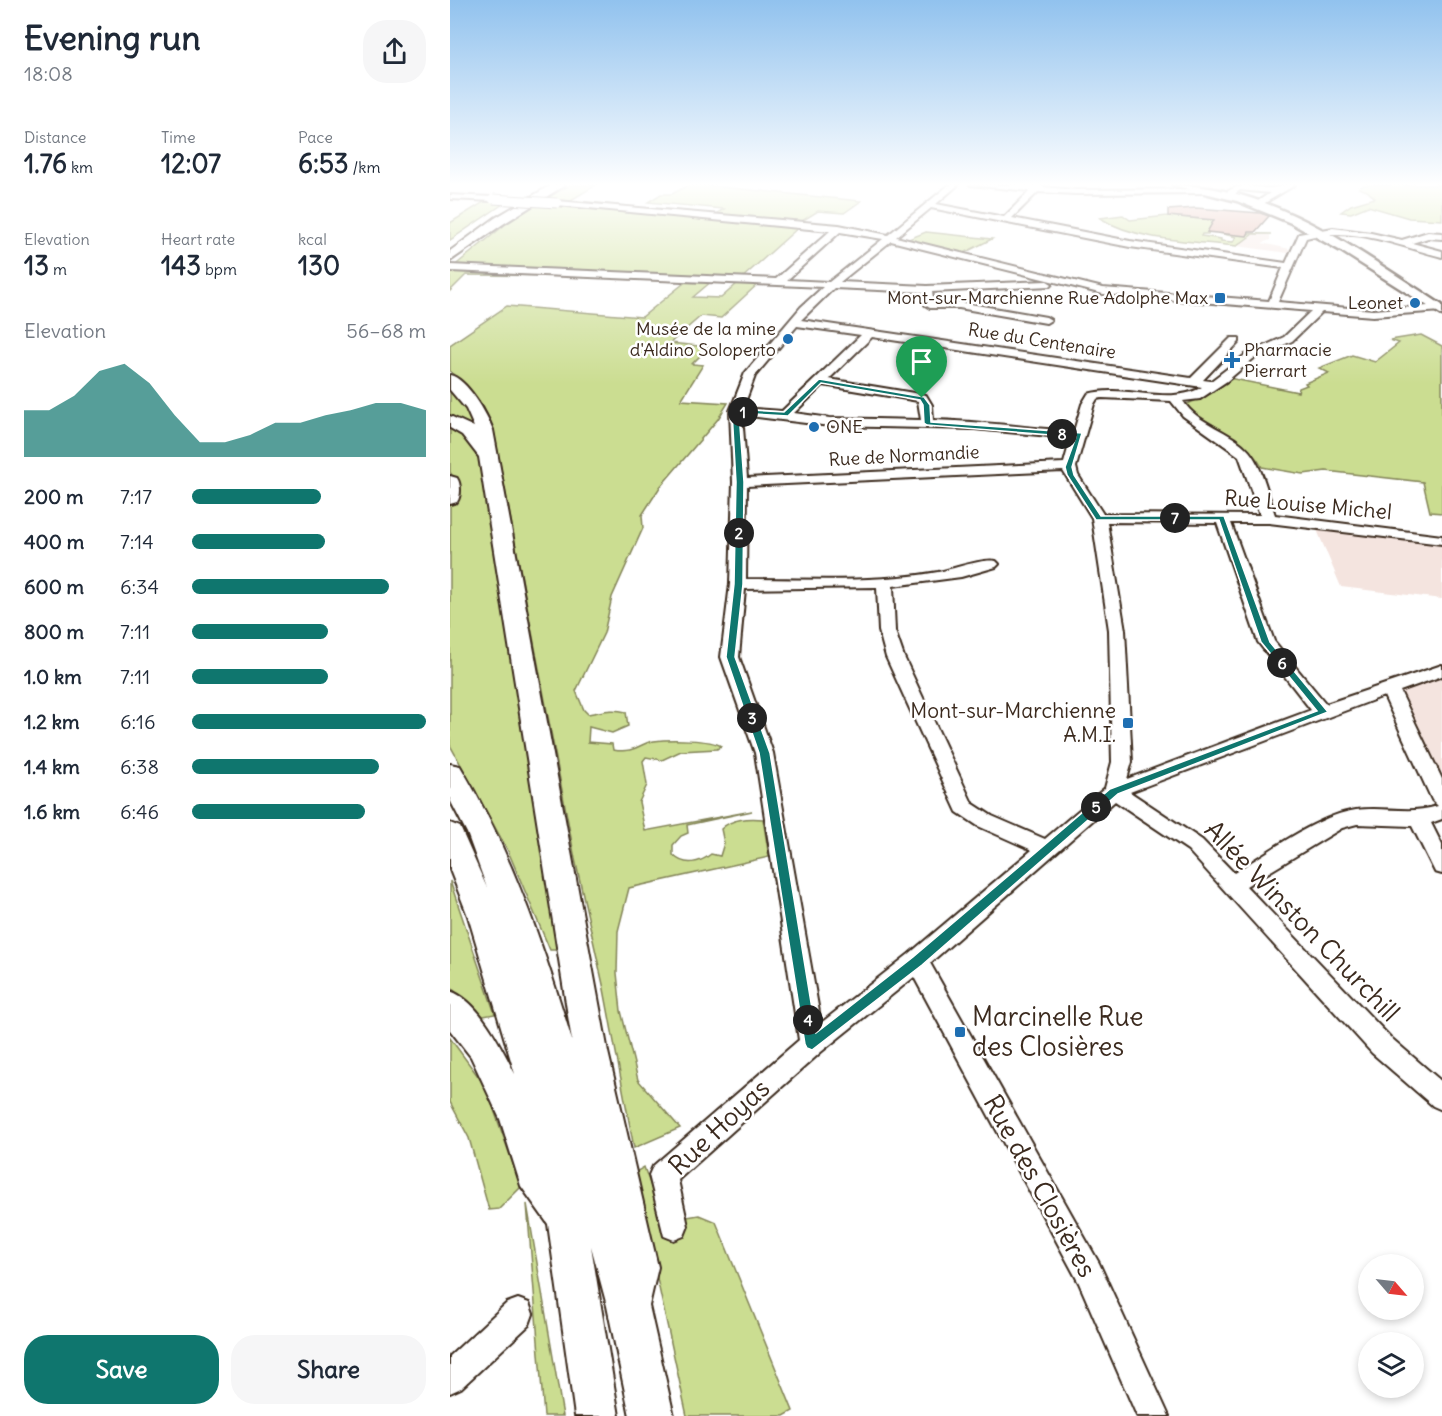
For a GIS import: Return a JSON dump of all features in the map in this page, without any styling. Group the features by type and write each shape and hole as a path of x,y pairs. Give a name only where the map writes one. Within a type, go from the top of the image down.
{"highway":[{"path":"450,380 480,415 489,458 591,1052 638,1267 628,1306"},
{"path":"450,421 468,431 489,458"},
{"path":"450,482 450,498"},
{"path":"450,773 481,833 533,964 628,1306 652,1416"},
{"path":"450,834 484,916 532,1070 567,1220 597,1416"},
{"path":"450,1005 483,1046 518,1117 535,1173 567,1220"}],"main road":[{"path":"1348,251 1440,309"}],"street":[{"path":"778,283 813,251"},
{"path":"872,251 831,285 794,322 749,375 736,411 740,482 738,584 730,657 765,753 812,1044 917,961 1114,791 1442,670"},
{"path":"943,251 1103,291 1273,303 1372,313 1440,309"},
{"path":"1181,251 1288,266"},
{"path":"1273,303 1295,251"},
{"path":"450,268 927,288 1066,283"},
{"path":"927,288 930,305 959,305 1046,320"},
{"path":"1114,791 1122,762 1117,630 1098,518 1071,475 1069,467 1088,404 1092,397 1101,394 1175,398 1196,396 1213,386 1249,357 1288,339 1320,308"},
{"name":"Rue du Centenaire","path":"794,322 1213,386"},
{"path":"785,415 870,333"},
{"path":"1194,382 1235,340"},
{"path":"1224,352 1249,357"},
{"path":"819,381 922,398 926,405 927,423"},
{"path":"1175,398 1179,408 1230,441 1246,455 1269,519"},
{"path":"736,411 830,422 927,423 1080,435"},
{"name":"Rue de Normandie","path":"740,482 1069,467"},
{"path":"1222,517 1266,642 1323,712"},
{"name":"Rue Louise Michel","path":"1098,518 1269,519 1442,540"},
{"path":"738,584 885,582 961,574 991,564"},
{"path":"885,582 887,631 895,657 964,807 985,821 1047,848"},
{"path":"1390,689 1442,800"},
{"name":"Allée Winston Churchill","path":"1114,791 1195,845 1382,1045 1442,1098"},
{"path":"1232,884 1336,822 1357,817 1419,819 1442,812"},
{"path":"1419,819 1442,866"},
{"name":"Rue des Closières","path":"917,961 1089,1273 1153,1416"},
{"name":"Rue Hoyas","path":"674,1226 663,1175 812,1044"},
{"path":"450,1377 518,1314"}],"shaded area":[{"path":"1317,530 1442,545 1442,599 1341,587"},
{"path":"1442,677 1442,799 1396,692"}],"green space":[{"path":"473,251 772,251 741,279 453,267"},
{"path":"950,251 968,251 962,254"},
{"path":"450,271 587,276 466,275 450,291"},
{"path":"688,280 712,281 693,297 721,298 738,283 759,283 721,318 701,316 670,343 709,347 692,364 703,365 681,400 728,403 718,419 660,487 642,515 643,528 612,597 604,633 576,691 588,714 611,710 626,712 628,726 612,733 589,727 588,742 612,744 613,750 621,751 660,740 699,741 721,746 717,749 681,751 662,760 646,757 643,761 647,785 639,802 645,831 752,811 687,825 688,833 681,836 673,845 673,855 687,862 702,860 711,854 720,856 724,843 721,829 725,825 746,819 763,819 769,857 629,888 618,931 617,973 621,1011 638,1080 680,1128 634,1148 604,989 575,859 494,431 483,406 450,371 450,345 507,306 642,317"},
{"path":"1421,335 1442,346 1442,513 1430,512 1423,482 1326,471 1303,474 1262,467 1256,457 1237,440 1183,406 1212,393 1229,378 1298,392 1299,388 1307,385 1305,383 1329,373 1319,368 1352,355 1375,362 1399,343 1390,340"},
{"path":"450,387 466,404 477,433 468,424 450,415"},
{"path":"450,426 471,445 483,471 567,950 550,950 508,851 450,745 450,506 454,489 450,472"},
{"path":"450,881 495,1014 478,1017 450,986"},
{"path":"450,1038 486,1087 521,1187 499,1209 489,1210 469,1138 450,1102"},
{"path":"644,1167 663,1221 699,1215 716,1222 793,1411 784,1416 687,1416 634,1173"},
{"path":"527,1204 563,1416 544,1416"}],"place":[{"name":"Mont-sur-Marchienne Rue Adolphe Max","path":"1220,298"},
{"name":"Leonet","path":"1415,303"},
{"name":"Musée de la mine d'Aldino Soloperto","path":"788,339"},
{"name":"Pharmacie Pierrart","path":"1232,360"},
{"name":"ONE","path":"814,427"},
{"name":"Mont-sur-Marchienne A.M.I.","path":"1128,723"},
{"name":"Marcinelle Rue des Closières","path":"960,1032"}],"route":[{"path":"819,381 922,398 926,405 927,423 1080,435 1069,467 1071,475 1098,518 1222,517 1266,642 1323,712 1114,791 917,961 812,1044 765,753 730,657 738,584 740,482 736,411 785,415 819,381"}]}
